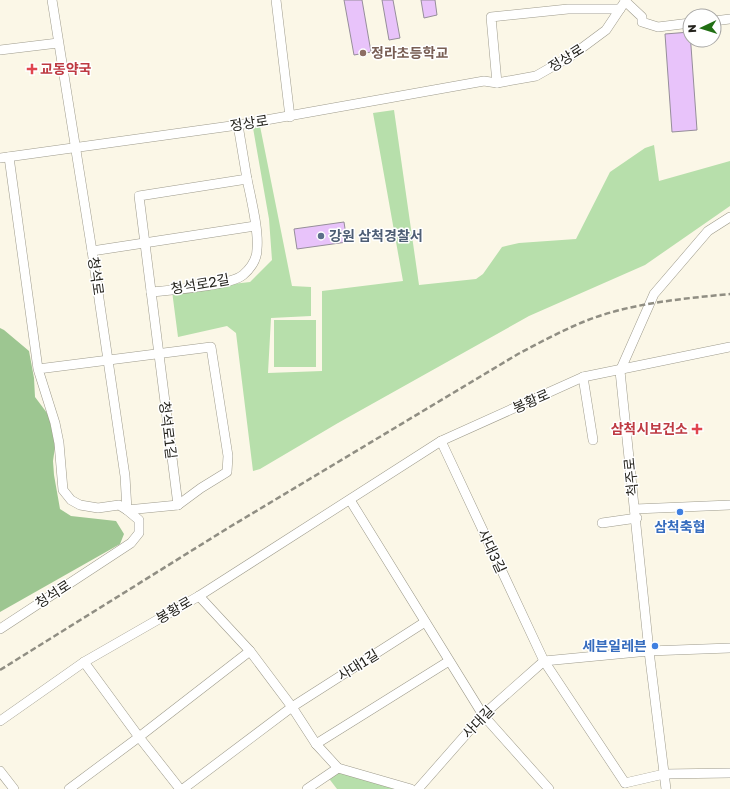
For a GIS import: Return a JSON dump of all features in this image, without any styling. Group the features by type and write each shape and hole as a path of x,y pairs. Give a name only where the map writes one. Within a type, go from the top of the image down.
{"street":[{"name":"청석로","path":"0,629 131,543 139,533 139,520 127,510 125,476 92,252 52,0"},
{"path":"276,0 290,117"},
{"path":"497,83 491,16 624,2 642,17 642,22 658,27 682,24"},
{"name":"정상로","path":"5,158 290,117 484,81 497,83 536,76 571,56 606,30 624,2"},
{"path":"0,50 58,43"},
{"name":"청석로2길","path":"238,125 248,179 258,249 253,264 242,276 224,282 151,292 139,196 248,179"},
{"path":"5,158 38,369 56,423 63,490 71,500 80,505 98,508 119,505 127,510 178,505 201,488 228,472 228,456 211,347 159,355 38,369"},
{"path":"620,371 654,294 708,231 730,217"},
{"path":"92,252 145,245 255,226"},
{"name":"청석로1길","path":"151,292 178,505"},
{"name":"봉황로","path":"0,721 84,662 198,596 441,441 583,378 730,347"},
{"name":"척주로","path":"620,371 636,513 649,651 666,789"},
{"path":"583,378 593,440"},
{"name":"사대3길","path":"441,441 544,661"},
{"path":"350,500 483,715 549,789"},
{"path":"602,523 636,513 730,506"},
{"path":"198,596 250,651 292,708 316,744 338,768 411,789"},
{"name":"사대1길","path":"183,789 292,708 425,622"},
{"path":"730,648 649,651 544,661 622,786 664,774 730,773"},
{"path":"68,789 139,738 250,651"},
{"path":"316,744 449,661"},
{"name":"사대길","path":"418,789 483,715 544,661"},
{"path":"84,662 139,738 180,789"},
{"path":"308,789 338,768"},
{"path":"0,771 14,789"}],"green space":[{"path":"394,110 419,285 476,279 483,274 502,247 519,243 576,239 610,172 645,148 654,145 659,181 730,161 730,206 645,265 529,316 338,423 260,469 253,471 236,333 227,326 178,337 172,291 250,282 272,260 269,219 253,128 260,126 292,286 311,287 311,316 271,318 268,373 322,371 322,291 403,281 373,113"},
{"path":"274,320 316,320 316,367 274,367"},
{"path":"0,328 29,351 34,378 35,397 53,421 55,447 53,461 54,475 60,509 71,516 116,521 124,534 120,544 0,612"},
{"path":"342,765 405,789 337,789 327,776"}],"building":[{"path":"344,0 362,0 371,52 354,55"},
{"path":"382,0 393,0 400,38 389,40"},
{"path":"421,0 435,0 437,15 424,18"},
{"path":"682,33 682,48 691,48 697,130 672,132 665,34"},
{"name":"강원 삼척경찰서","path":"344,222 347,242 297,249 294,229"}],"railway":[{"path":"0,670 228,528 542,341 583,322 619,310 655,303 730,294"}],"place":[{"name":"정라초등학교","path":"363,53"},
{"name":"교동약국","path":"32,69"},
{"name":"강원 삼척경찰서","path":"321,236"},
{"name":"삼척시보건소","path":"697,429"},
{"name":"삼척축협","path":"680,512"},
{"name":"세븐일레븐","path":"655,646"}]}
